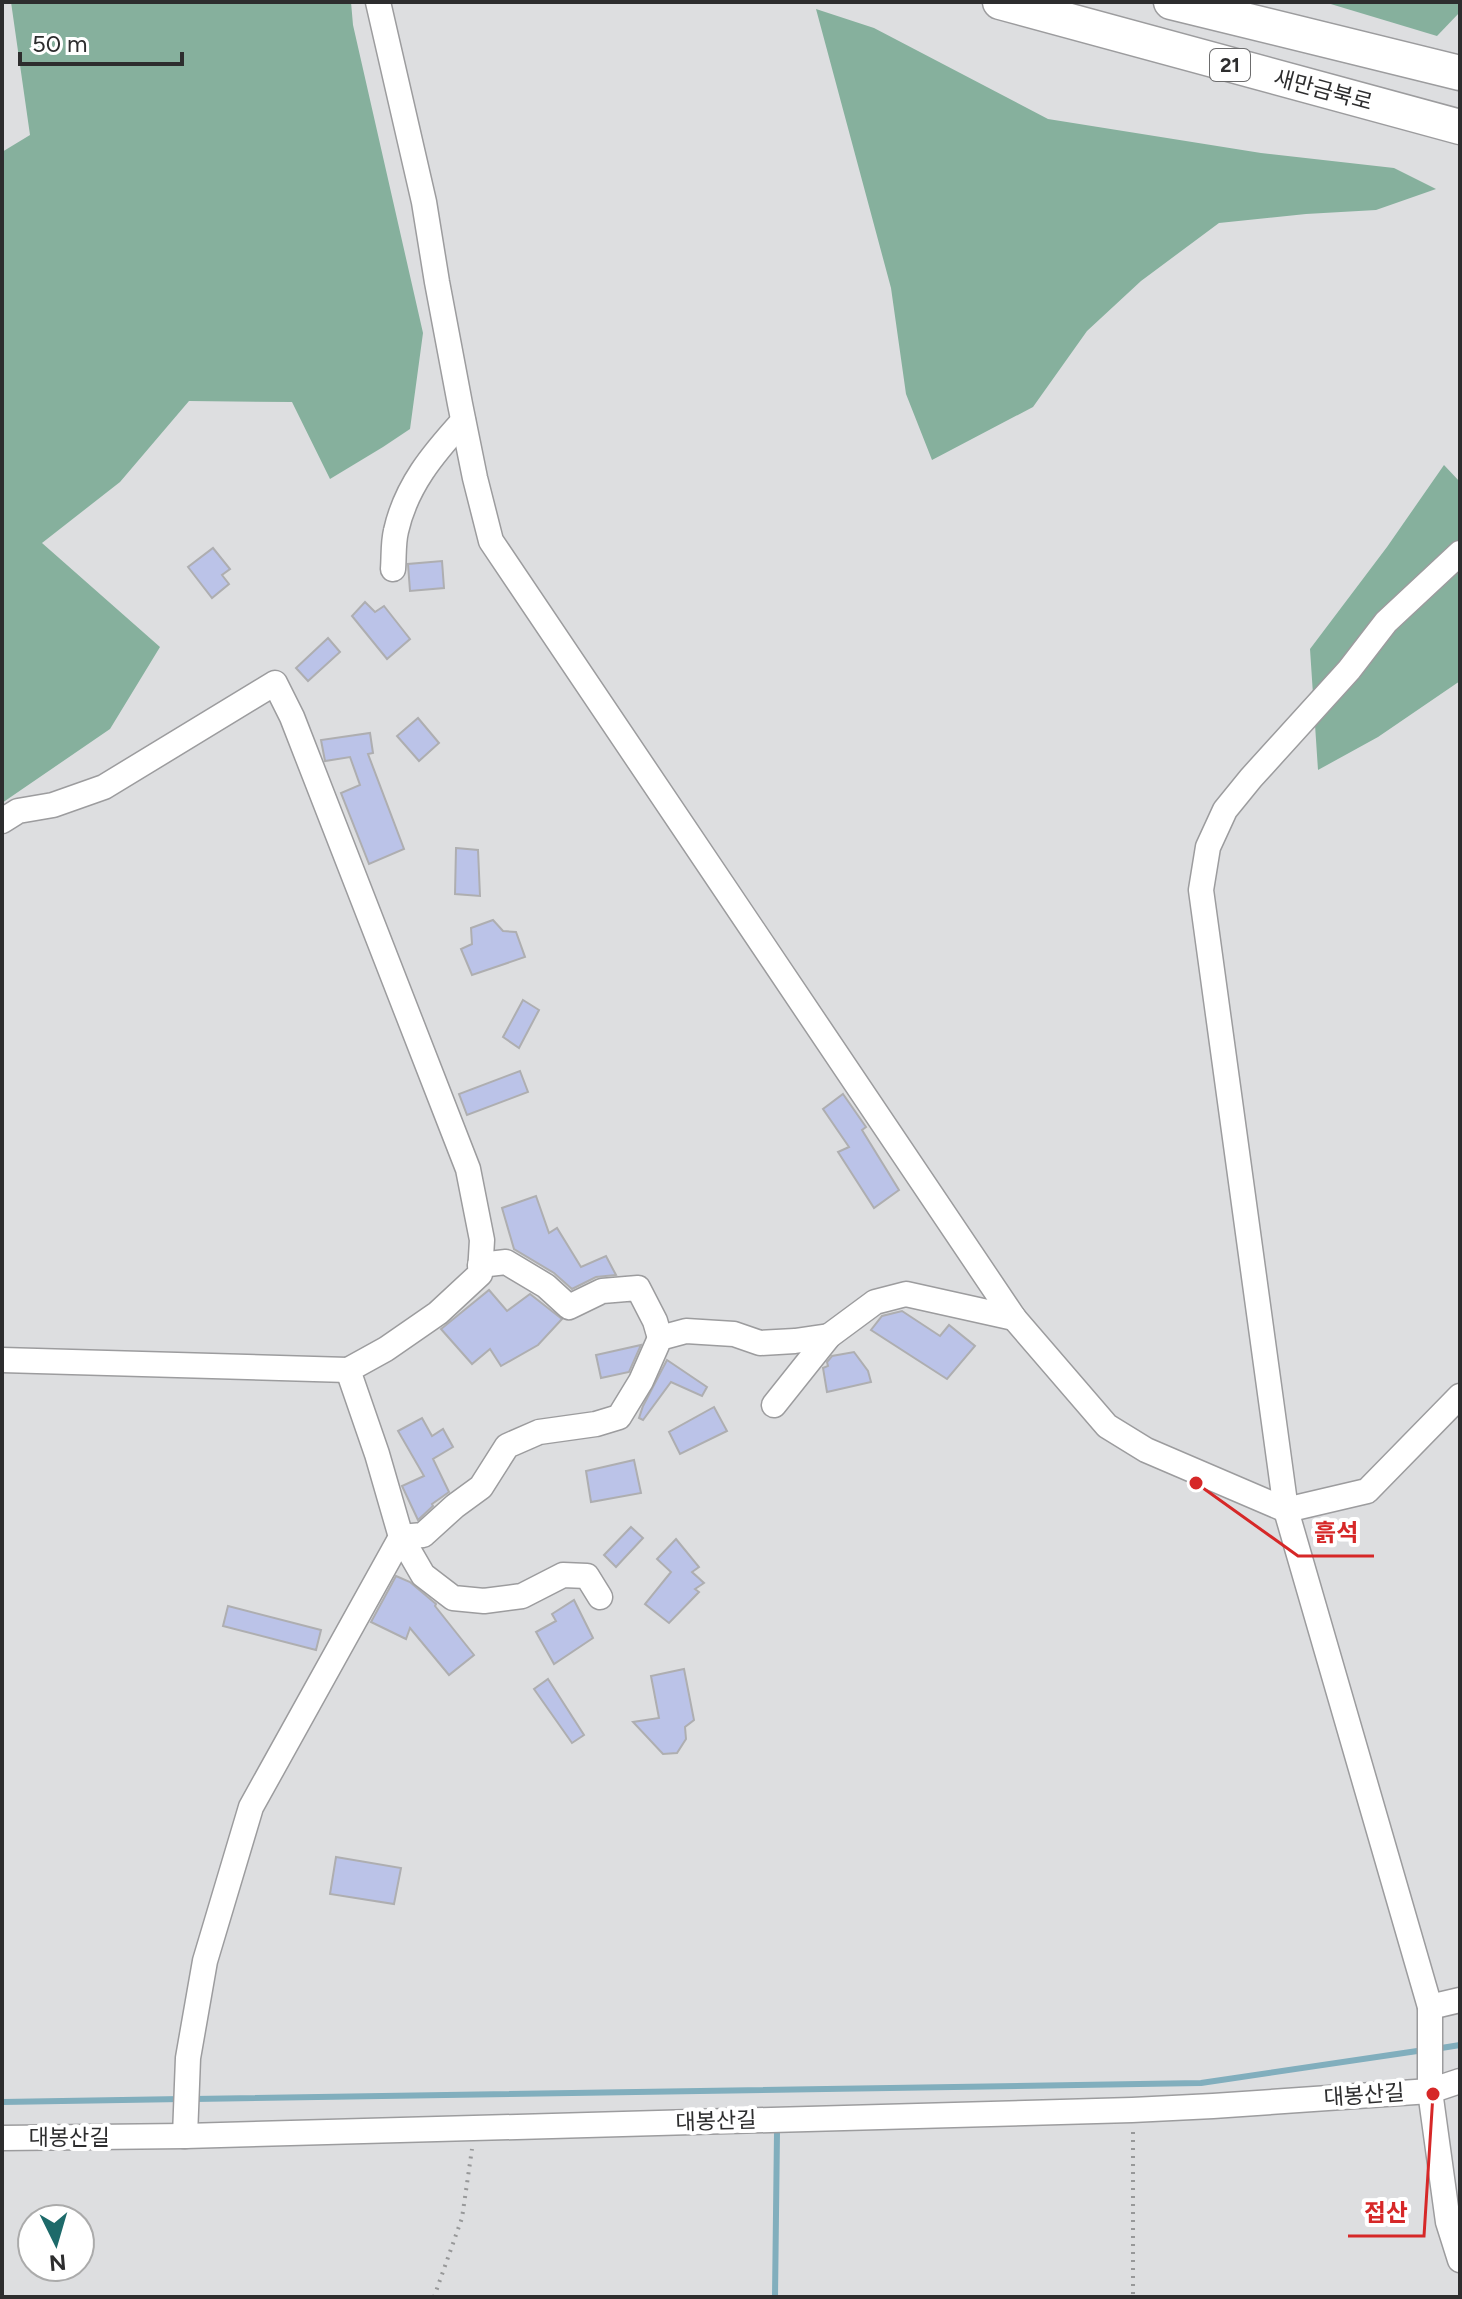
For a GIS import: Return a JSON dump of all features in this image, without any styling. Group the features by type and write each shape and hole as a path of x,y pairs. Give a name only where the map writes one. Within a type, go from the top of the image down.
{"highway":[{"name":"새만금북로","path":"1000,2 1460,127"},
{"name":"21","path":"1171,2 1460,73"}],"street":[{"path":"378,2 424,202 463,421 491,541 1014,1318 1107,1426 1146,1450 1286,1510 1367,1491 1460,1396"},
{"path":"393,569 395,533 411,488 432,455 463,421"},
{"path":"1460,553 1386,622 1349,670 1225,810 1208,847 1201,890 1286,1510 1430,2007 1430,2084 1460,2260"},
{"path":"2,821 18,811 53,805 104,787 275,683 292,717 468,1169 482,1240 480,1274 438,1313 386,1349 348,1370 2,1360"},
{"path":"401,1537 423,1535 481,1487 507,1446 539,1432 596,1424 619,1417 641,1381 660,1338 638,1288 602,1291 569,1307 546,1286 506,1262 480,1265"},
{"path":"774,1405 829,1336 875,1302 906,1294 1014,1318"},
{"path":"660,1338 686,1331 734,1334 760,1343 829,1336"},
{"path":"348,1370 401,1537 423,1575 453,1598 484,1601 522,1596 563,1575 587,1576 600,1597"},
{"path":"185,2129 188,2058 205,1961 251,1807 401,1537"},
{"path":"1430,2007 1460,2000"},
{"name":"대봉산길","path":"2,2138 185,2129 475,2127 1132,2110 1213,2106 1460,2081"}],"path":[{"path":"1132,2110 1133,2297"},
{"path":"434,2297 462,2218 475,2127"}],"green space":[{"path":"11,2 351,2 353,25 423,333 410,429 330,479 292,402 189,401 120,482 42,543 160,647 110,729 2,803 2,152 30,135"},
{"path":"1324,2 1460,2 1460,12 1437,36"},
{"path":"816,9 874,28 1048,119 1261,153 1394,168 1436,189 1376,210 1219,223 1141,281 1087,331 1033,407 932,460 906,394 891,288"},
{"path":"1444,465 1460,482 1460,681 1378,737 1318,770 1310,649"}],"building":[{"path":"213,548 230,569 222,575 229,584 212,598 188,567"},
{"path":"442,561 444,588 410,591 408,564"},
{"path":"365,602 375,612 384,606 410,639 387,659 352,616"},
{"path":"328,638 340,652 308,681 296,668"},
{"path":"418,718 439,743 419,761 397,736"},
{"path":"370,733 373,753 368,754 404,849 369,864 341,793 360,785 350,757 325,761 321,740"},
{"path":"456,848 478,850 480,896 455,894"},
{"path":"493,920 503,931 516,932 525,957 472,975 461,949 472,944 471,928"},
{"path":"523,1000 539,1010 519,1048 503,1037"},
{"path":"520,1071 528,1092 467,1115 459,1094"},
{"path":"843,1094 866,1127 862,1130 899,1190 874,1208 838,1152 849,1147 823,1109"},
{"path":"536,1196 549,1233 557,1228 581,1267 606,1256 616,1275 596,1277 572,1289 554,1273 514,1249 502,1208"},
{"path":"489,1290 507,1311 530,1294 562,1319 538,1345 501,1366 490,1349 472,1364 441,1329"},
{"path":"902,1311 940,1336 949,1325 975,1346 947,1379 871,1330 882,1316"},
{"path":"641,1345 629,1372 601,1378 596,1355"},
{"path":"854,1352 868,1371 871,1382 827,1392 823,1368 828,1366 827,1362 832,1356"},
{"path":"667,1360 707,1387 702,1396 671,1382 643,1420 639,1418 643,1406"},
{"path":"714,1407 727,1431 680,1454 669,1432"},
{"path":"422,1418 432,1436 443,1429 453,1447 433,1459 449,1492 432,1504 418,1520 402,1486 424,1476 398,1431"},
{"path":"634,1460 641,1493 591,1502 586,1471"},
{"path":"631,1527 643,1538 616,1567 604,1555"},
{"path":"676,1539 699,1567 692,1572 704,1583 695,1589 699,1592 669,1623 645,1604 671,1572 657,1559"},
{"path":"396,1576 410,1582 436,1604 474,1655 449,1675 410,1628 406,1639 371,1622"},
{"path":"574,1600 593,1638 554,1664 536,1632 556,1621 552,1614"},
{"path":"228,1606 321,1630 316,1650 223,1626"},
{"path":"684,1669 694,1720 685,1727 686,1739 677,1753 663,1754 633,1722 659,1718 651,1676"},
{"path":"548,1679 584,1735 572,1743 534,1689"},
{"path":"336,1857 401,1868 394,1904 330,1894"}],"waterway":[{"path":"1435,2049 1460,2045"},
{"path":"194,2099 1201,2083 1424,2050"},
{"path":"2,2102 182,2099"},
{"path":"775,2297 777,2132"}],"place":[{"name":"흙석","path":"1196,1483"},
{"name":"접산","path":"1433,2094"}]}
